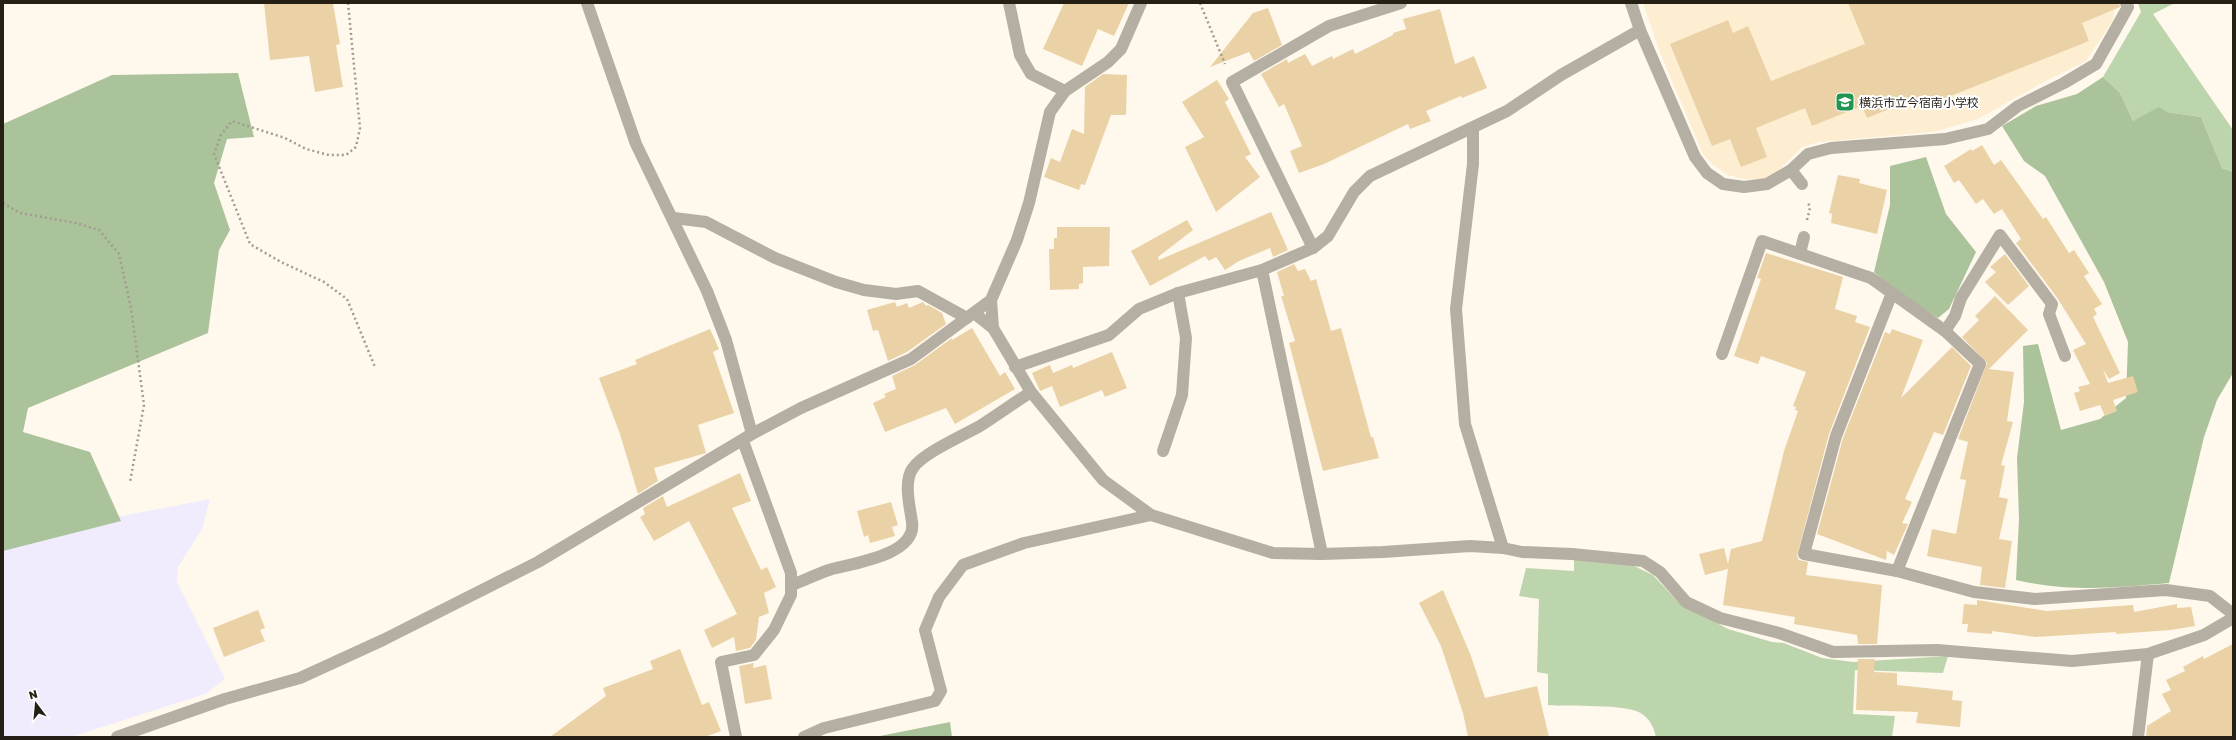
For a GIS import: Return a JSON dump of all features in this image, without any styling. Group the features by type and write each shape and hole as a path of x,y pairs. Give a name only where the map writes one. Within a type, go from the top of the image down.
{"street":[{"path":"587,3 636,144 674,218 707,291 726,340 748,438 791,573 791,595 774,630 754,655 721,662 736,737"},
{"path":"1009,3 1020,55 1031,74 1065,91"},
{"path":"1141,3 1121,49 1108,62 1065,91 1050,112 1022,225 991,300 993,328 1031,392 1103,480 1151,515 1273,553 1322,554 1470,546 1503,548 1522,552 1572,554 1643,561 1660,572 1686,602 1720,618 1780,633 1833,652 1937,650 2072,661 2148,654 2204,635 2233,618"},
{"path":"1313,248 1232,82 1329,26 1401,3"},
{"path":"1631,3 1640,30 1695,157 1707,173 1723,184 1744,187 1767,184 1790,170 1808,154 1831,148 1944,139 1988,129 2018,106 2064,84 2096,64 2115,34 2128,7 2126,3"},
{"path":"1015,367 1109,335 1139,309 1178,293 1262,270 1313,248 1328,236 1354,192 1370,176 1507,111 1561,75 1640,30"},
{"path":"1473,128 1474,164 1456,309 1466,424 1503,548"},
{"path":"1790,170 1802,184"},
{"path":"674,218 706,222 775,258 836,282 864,290 896,294 918,291 971,315 993,328"},
{"path":"1945,331 1955,316 1961,298 2000,235 2052,304 2049,314 2065,356"},
{"path":"1800,253 1804,237"},
{"path":"1722,354 1762,241 1871,278 1945,331 1980,364 1897,571"},
{"path":"1262,270 1322,554"},
{"path":"1163,451 1182,395 1186,338 1178,293"},
{"path":"1892,293 1836,436 1804,554 1897,571 1974,592 2035,599 2166,590 2210,596 2233,614"},
{"path":"117,737 225,699 300,678 383,640 538,562 801,408 911,359 991,300"},
{"path":"792,585 831,569 869,561 894,550 906,540 912,525 909,488 912,468 926,457 981,425 1031,392"},
{"path":"804,737 824,728 935,702 941,691 925,630 938,597 963,565 1024,543 1151,515"},
{"path":"2138,737 2148,654"}],"path":[{"path":"348,3 360,128 356,147 346,156 329,155 306,148 285,138 232,121 221,135 214,154 250,244 281,262 324,282 347,300 376,366"},
{"path":"1200,3 1232,82"},
{"path":"1802,184 1810,208 1804,237"},
{"path":"3,203 20,213 76,223 99,230 119,254 131,308 144,405 130,482"}],"shaded area":[{"name":"横浜市立今宿南小学校","path":"1643,3 2115,3 2113,20 2086,61 2040,84 1978,119 1933,132 1819,142 1802,147 1775,174 1764,179 1744,179 1728,175 1712,164 1703,154 1661,55"},
{"path":"210,499 202,529 178,567 177,582 225,679 205,694 71,737 3,737 3,543 96,521"}],"green space":[{"path":"2138,3 2175,3 2153,14 2233,130 2233,172 2222,168 2201,117 2167,112 2133,121 2120,93 2103,77 2141,12"},
{"path":"238,73 254,137 227,139 214,183 230,230 219,250 208,333 28,408 23,432 90,452 121,521 3,551 3,124 112,75"},
{"path":"2103,77 2120,93 2133,121 2159,107 2167,112 2201,117 2222,168 2233,172 2233,373 2217,400 2204,437 2169,583 2074,588 2036,584 2016,580 2019,519 2017,458 2024,402 2023,346 2038,344 2061,430 2100,419 2126,398 2128,342 2104,282 2045,176 2024,161 2002,126 2036,106 2077,94"},
{"path":"1926,157 1946,214 1976,252 1949,309 1938,318 1902,296 1874,272 1890,205 1890,166"},
{"path":"1574,558 1634,566 1653,575 1678,602 1728,629 1772,642 1784,643 1822,658 1853,662 1948,656 1943,673 1855,670 1853,714 1895,716 1892,737 1656,737 1653,727 1647,718 1635,711 1624,708 1597,706 1548,705 1548,674 1537,672 1539,599 1519,596 1526,568 1574,571"},
{"path":"950,722 952,737 875,737"}],"building":[{"path":"264,3 333,3 340,44 336,45 343,87 315,92 309,56 270,60"},
{"path":"1064,3 1129,3 1114,36 1098,29 1082,66 1043,49"},
{"path":"1848,3 2119,3 2120,7 2082,23 2089,41 1928,105 1924,95 1867,118 1862,106 1812,126 1805,108 1756,128 1767,157 1741,167 1730,139 1712,146 1670,44 1728,20 1733,33 1748,26 1771,81 1865,44"},
{"path":"1268,8 1282,45 1254,61 1249,52 1210,67 1253,13"},
{"path":"1440,9 1455,64 1474,56 1487,88 1462,98 1461,96 1426,111 1431,121 1410,129 1408,124 1324,164 1299,173 1290,151 1302,146 1284,104 1279,107 1261,74 1287,59 1288,63 1305,54 1312,66 1332,56 1333,59 1353,49 1355,54 1393,35 1393,33 1406,29 1403,19"},
{"path":"1103,74 1127,75 1126,115 1111,115 1085,185 1081,184 1079,190 1044,177 1051,158 1060,162 1072,129 1084,134 1085,87"},
{"path":"1217,80 1229,99 1225,102 1251,154 1245,157 1260,177 1216,212 1185,147 1204,137 1182,102"},
{"path":"1982,145 1994,165 2001,160 2043,219 2046,217 2069,253 2074,250 2089,273 2084,276 2102,304 2094,309 2097,314 2093,317 2120,373 2109,379 2103,369 2108,383 2133,376 2138,392 2113,400 2117,411 2105,416 2100,405 2080,411 2074,393 2080,391 2078,387 2090,384 2073,350 2086,344 2058,299 2016,243 2021,239 2002,209 1994,214 1983,199 1976,204 1959,180 1954,183 1944,166 1971,149 1972,151"},
{"path":"1838,175 1860,179 1859,183 1887,190 1877,234 1831,223 1832,214 1829,213"},
{"path":"1271,212 1288,250 1273,257 1270,248 1239,261 1225,270 1216,257 1209,261 1205,256 1150,286 1131,251 1187,220 1193,230 1158,257 1159,260"},
{"path":"1057,227 1110,227 1109,266 1083,267 1083,283 1079,284 1079,289 1050,290 1049,249 1054,249 1054,238 1057,238"},
{"path":"1766,253 1843,277 1835,309 1857,316 1855,322 1870,327 1829,434 1797,556 1799,560 1808,562 1806,575 1882,585 1877,644 1858,644 1857,635 1794,624 1795,617 1723,605 1728,569 1705,575 1699,554 1724,548 1728,564 1731,549 1762,541 1784,451 1798,411 1795,410 1796,407 1793,406 1806,372 1761,356 1758,364 1734,356 1761,279 1757,278"},
{"path":"2005,254 2029,286 2008,305 1985,282 1996,272 1990,267"},
{"path":"1294,264 1298,271 1305,269 1311,281 1316,279 1331,331 1341,328 1371,437 1373,437 1379,458 1323,471 1289,343 1295,341 1281,296 1284,296 1277,272"},
{"path":"1995,296 2028,330 1989,369 2014,372 2007,421 2013,422 2001,465 2005,466 1999,497 2008,499 1999,539 2012,541 2005,588 1980,585 1982,567 1927,556 1932,529 1956,534 1966,480 1960,479 1968,442 1958,439 1987,363 1962,337 1979,320 1975,316"},
{"path":"895,302 897,307 907,303 909,308 923,302 926,306 928,305 942,313 946,324 907,352 888,361 878,330 873,331 867,310"},
{"path":"972,328 1000,376 1005,372 1015,389 955,424 946,408 885,432 873,403 886,397 884,394 896,389 892,376 915,365 952,338 952,340"},
{"path":"710,329 719,349 713,352 734,413 698,425 706,453 654,468 658,481 638,494 620,434 599,378 637,364 635,360"},
{"path":"1892,329 1923,340 1901,398 1952,347 1971,366 1943,435 1934,432 1905,499 1912,502 1902,523 1908,524 1894,555 1887,551 1886,560 1817,534 1843,438 1885,332 1890,334"},
{"path":"1112,352 1127,388 1105,397 1102,390 1060,407 1052,386 1040,391 1032,373 1050,365 1053,373 1072,365 1073,368"},
{"path":"740,473 751,501 732,508 761,570 767,567 776,587 764,593 769,613 759,617 756,640 750,648 736,651 734,637 712,648 704,630 737,614 689,521 654,541 640,517 645,514 643,508 663,496 667,507"},
{"path":"891,502 898,525 892,527 895,536 870,543 868,535 864,537 857,511"},
{"path":"1443,590 1471,656 1485,698 1537,686 1549,737 1468,737 1463,713 1441,646 1419,603"},
{"path":"1977,600 2047,611 2133,605 2134,612 2177,604 2177,608 2191,607 2195,626 2171,630 2116,634 2116,632 2036,637 1992,631 1992,634 1967,632 1968,624 1962,624 1964,604 1977,605"},
{"path":"258,610 265,628 260,630 265,641 224,657 213,628"},
{"path":"2233,644 2233,737 2146,737 2147,726 2171,711 2162,694 2171,690 2166,680 2185,671 2183,667 2203,656 2204,659"},
{"path":"680,649 702,705 709,702 721,731 705,737 550,737 606,696 603,688 653,669 650,661"},
{"path":"1858,659 1875,659 1874,672 1897,673 1897,685 1953,691 1952,700 1962,701 1960,727 1916,723 1918,712 1856,710"},
{"path":"754,663 753,668 766,665 772,699 745,704 739,666"}],"place":[{"name":"横浜市立今宿南小学校","path":"1845,102"}]}
